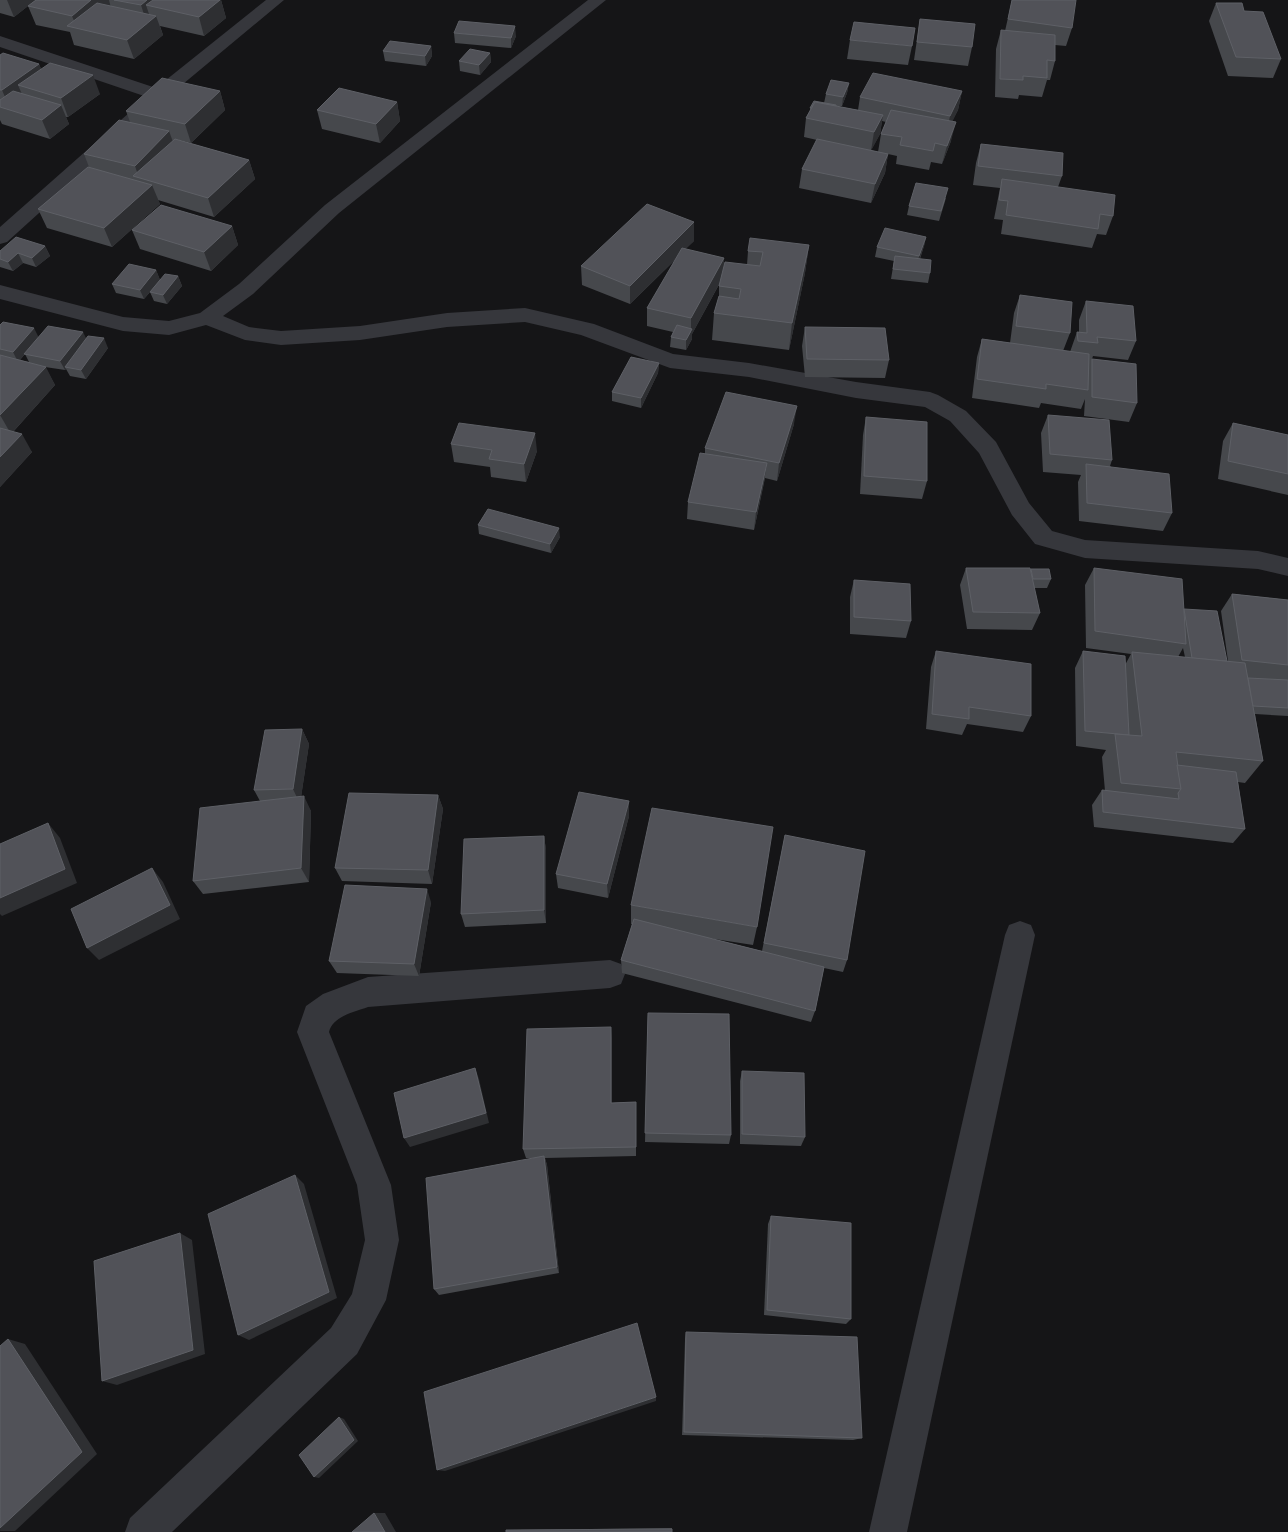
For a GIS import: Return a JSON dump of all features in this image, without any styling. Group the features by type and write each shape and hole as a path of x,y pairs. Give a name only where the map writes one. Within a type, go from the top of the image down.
{"street":[{"path":"0,238 159,95 276,0"},
{"path":"0,292 123,324 169,328 207,318 246,290 332,209 598,0"},
{"path":"0,41 159,95"},
{"path":"207,318 245,333 281,338 360,333 447,320 524,315 587,329 670,361 749,370 856,390 930,400 958,416 988,448 1020,509 1044,538 1085,549 1258,560 1288,567"},
{"path":"888,1532 1020,935"},
{"path":"144,1532 344,1341 368,1300 382,1240 374,1185 313,1032 317,1017 334,1004 368,992 610,974"}],"building":[{"path":"36,0 91,0 72,16 28,6"},
{"path":"114,0 147,0 141,5"},
{"path":"153,0 220,0 199,17 146,5"},
{"path":"1012,0 1076,0 1072,28 1008,19"},
{"path":"97,3 156,16 127,40 67,26"},
{"path":"1216,3 1242,3 1244,11 1263,12 1281,59 1236,57"},
{"path":"920,19 975,24 972,47 917,42"},
{"path":"459,21 515,26 511,38 454,33"},
{"path":"854,22 915,28 912,46 850,40"},
{"path":"1001,30 1055,35 1055,61 1047,60 1047,78 1023,76 1023,80 1000,79"},
{"path":"390,41 431,46 425,56 383,51"},
{"path":"470,49 490,53 479,65 459,61"},
{"path":"3,53 39,64 0,90 0,55"},
{"path":"50,63 93,75 61,98 18,85"},
{"path":"873,73 962,91 950,116 860,97"},
{"path":"162,78 220,91 185,124 126,111"},
{"path":"831,80 849,83 843,97 826,94"},
{"path":"339,88 397,102 376,124 317,110"},
{"path":"13,91 61,105 42,120 0,107 0,100"},
{"path":"814,101 836,106 815,102 810,108"},
{"path":"815,102 883,115 874,132 806,118"},
{"path":"891,110 956,122 947,146 935,143 933,151 900,145 902,137 881,134"},
{"path":"119,120 169,131 135,166 84,154"},
{"path":"175,139 249,160 208,198 133,176"},
{"path":"817,139 888,154 875,184 802,169"},
{"path":"981,144 1063,153 1062,176 978,166"},
{"path":"88,167 152,185 104,228 38,209"},
{"path":"1002,179 1115,195 1113,216 1100,214 1098,229 1006,215 1008,201 999,200"},
{"path":"916,183 948,188 941,211 909,206"},
{"path":"647,204 694,222 630,286 581,266"},
{"path":"161,205 232,226 204,252 132,230"},
{"path":"885,228 926,237 919,256 877,247"},
{"path":"16,237 45,246 32,258 18,253 8,262 0,259 0,251"},
{"path":"750,238 809,245 792,323 714,313 719,296 739,299 741,289 719,286 725,262 760,266 763,252 748,251"},
{"path":"682,248 724,258 691,318 647,308"},
{"path":"895,256 931,260 930,273 893,269"},
{"path":"129,264 156,270 140,290 112,284"},
{"path":"165,274 178,276 163,295 150,292"},
{"path":"1020,295 1072,302 1070,333 1016,326"},
{"path":"1086,301 1133,306 1136,341 1097,337 1098,343 1078,341 1077,332 1087,333"},
{"path":"3,322 34,328 13,352 0,349 0,325"},
{"path":"677,325 692,329 686,340 671,337"},
{"path":"48,326 83,332 60,361 24,354"},
{"path":"805,327 885,328 889,360 807,359"},
{"path":"88,336 104,338 81,370 65,367"},
{"path":"982,339 1089,354 1088,390 1046,384 1046,389 977,379"},
{"path":"0,355 46,367 0,415"},
{"path":"631,357 659,363 641,398 612,392"},
{"path":"1092,359 1136,364 1137,403 1092,397"},
{"path":"726,392 797,406 779,463 705,448"},
{"path":"1048,415 1109,420 1112,460 1050,454"},
{"path":"866,417 927,422 927,481 864,476"},
{"path":"459,423 535,433 524,464 489,459 492,450 451,444"},
{"path":"1233,423 1288,435 1288,474 1228,461"},
{"path":"0,428 22,434 0,457"},
{"path":"700,453 767,463 756,512 688,502"},
{"path":"1086,464 1169,474 1172,513 1087,503"},
{"path":"488,509 559,528 550,544 478,525"},
{"path":"966,568 1030,568 1040,613 973,612"},
{"path":"1094,568 1182,579 1186,644 1095,631"},
{"path":"1031,569 1049,569 1051,579 1033,579"},
{"path":"854,580 910,584 911,621 854,617"},
{"path":"1232,594 1288,600 1288,665 1242,660"},
{"path":"1184,609 1217,611 1227,661 1192,658"},
{"path":"936,651 1031,664 1031,716 969,707 969,719 932,714"},
{"path":"1083,651 1125,656 1129,735 1085,731"},
{"path":"1132,652 1245,663 1263,761 1176,752 1181,789 1121,783 1115,734 1142,736"},
{"path":"1248,678 1288,680 1288,708 1253,706"},
{"path":"302,729 293,789 254,790 265,730"},
{"path":"1177,765 1236,772 1245,829 1103,812 1102,790 1179,799 1178,793 1181,789"},
{"path":"579,792 629,801 607,884 556,874"},
{"path":"349,793 438,795 428,870 335,868"},
{"path":"304,796 301,868 193,881 200,808"},
{"path":"652,808 773,827 757,927 631,905"},
{"path":"48,823 65,869 0,898 0,844"},
{"path":"785,835 865,851 847,960 764,943"},
{"path":"544,836 544,910 461,914 464,839"},
{"path":"152,868 170,905 87,948 71,909"},
{"path":"345,885 427,889 414,964 329,961"},
{"path":"634,919 824,967 815,1011 621,960"},
{"path":"648,1013 729,1014 731,1135 645,1133"},
{"path":"611,1027 611,1103 636,1102 636,1147 523,1149 527,1029"},
{"path":"475,1068 486,1113 404,1138 394,1093"},
{"path":"742,1071 804,1073 805,1137 742,1134"},
{"path":"544,1156 557,1267 434,1289 426,1178"},
{"path":"295,1175 329,1292 238,1335 208,1214"},
{"path":"771,1216 851,1223 851,1319 767,1310"},
{"path":"180,1233 193,1350 102,1381 94,1261"},
{"path":"637,1323 656,1397 437,1470 424,1392"},
{"path":"686,1332 857,1337 862,1438 684,1432"},
{"path":"8,1339 82,1452 0,1528 0,1346"},
{"path":"339,1417 354,1440 314,1477 299,1455"},
{"path":"374,1513 385,1532 352,1532"},
{"path":"672,1529 672,1532 506,1532 506,1530"}]}
